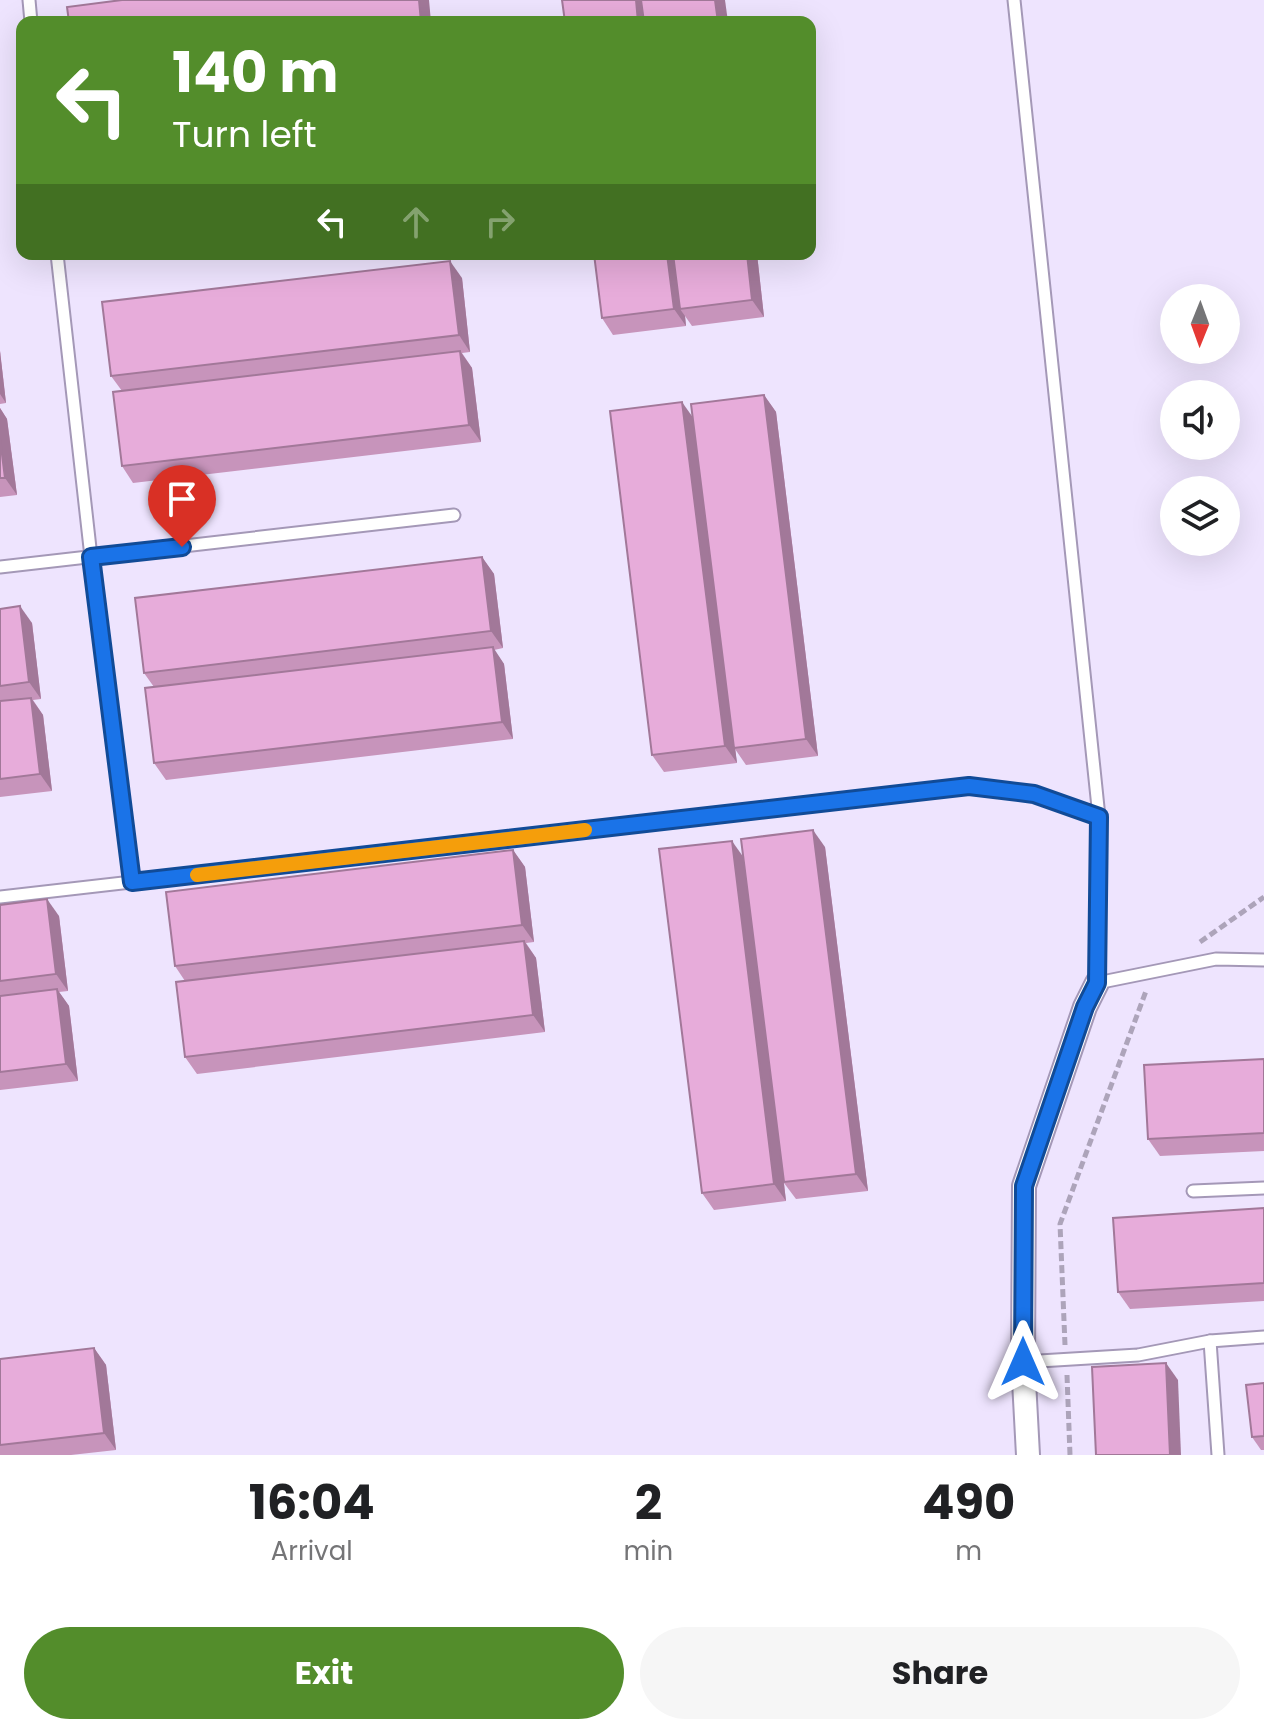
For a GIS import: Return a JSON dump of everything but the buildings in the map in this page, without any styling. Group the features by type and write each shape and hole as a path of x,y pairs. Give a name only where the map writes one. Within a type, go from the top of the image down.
{"street":[{"path":"1028,1455 1023,1362 1024,1186 1085,1007 1097,983"}],"lane":[{"path":"1014,0 1099,817 1097,983 1216,959 1264,960"},
{"path":"58,260 132,882"},
{"path":"0,567 454,515"},
{"path":"0,897 969,786 1034,794 1099,817"},
{"path":"1193,1191 1264,1188"},
{"path":"1023,1362 1138,1355 1210,1341 1264,1337"},
{"path":"1210,1341 1218,1455"}],"path":[{"path":"1199,943 1264,897"},
{"path":"1070,1455 1060,1224 1151,977 1160,971"}],"slow traffic":[{"path":"197,875 585,830"}],"route":[{"path":"182,547 91,557 132,882 969,786 1034,794 1099,817 1097,983 1085,1007 1024,1186 1023,1362"}]}
